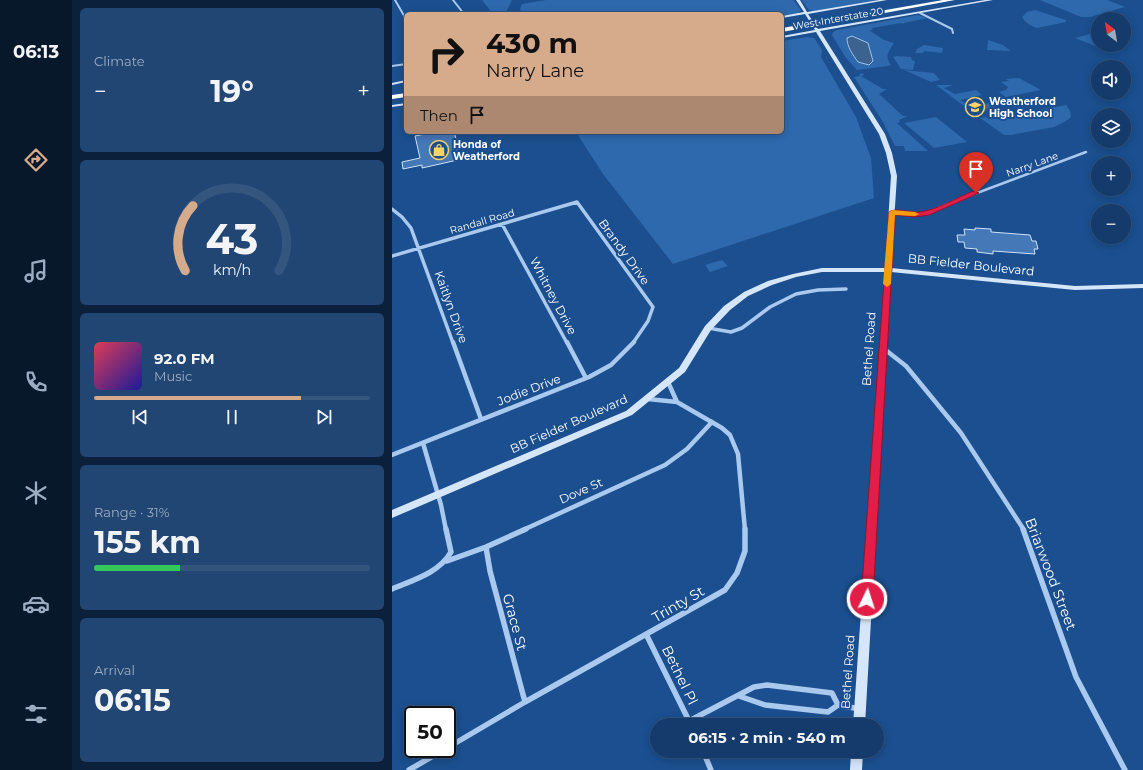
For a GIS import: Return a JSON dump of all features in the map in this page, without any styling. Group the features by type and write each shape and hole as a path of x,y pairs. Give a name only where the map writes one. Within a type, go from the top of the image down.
{"highway":[{"path":"784,30 828,19 925,0"},
{"path":"784,25 952,0"},
{"path":"392,91 404,88"},
{"path":"392,97 404,95"}],"main road":[{"name":"Bethel Road","path":"798,0 819,31 882,134 889,153 894,176 859,718"},
{"name":"West Interstate 20","path":"784,18 885,0"},
{"name":"West Interstate 20","path":"784,37 991,0"},
{"path":"392,84 404,81"},
{"path":"392,106 404,104"},
{"name":"BB Fielder Boulevard","path":"392,514 629,413 682,370 708,328 727,308 746,294 770,283 795,275 822,270 888,270 1075,288 1143,286"},
{"path":"856,770 857,758"}],"street":[{"path":"395,0 404,16"},
{"path":"453,0 462,12"},
{"path":"920,13 952,29 953,33"},
{"path":"392,66 404,64"},
{"name":"Narry Lane","path":"892,212 914,214 926,213 988,188 1086,152"},
{"name":"Randall Road","path":"392,256 577,202"},
{"name":"Brandy Drive","path":"577,202 653,307 653,314"},
{"name":"Kaitlyn Drive","path":"392,209 402,217 411,228 481,419"},
{"name":"Whitney Drive","path":"502,224 586,378"},
{"path":"708,328 731,332 742,328 770,307 796,294 818,290 846,289"},
{"name":"Jodie Drive","path":"392,455 586,378 614,364 632,344 653,314"},
{"name":"Briarwood Street","path":"883,348 906,366 961,433 1022,525 1076,677 1125,770"},
{"path":"668,382 677,402"},
{"name":"Trinty St","path":"456,742 525,702 647,636 725,590 737,573 745,551 745,517 738,454 730,435 722,428 677,402 648,399"},
{"name":"Dove St","path":"392,589 436,569 447,561 486,546 665,465 687,449 712,422"},
{"path":"422,443 450,546 451,552 447,561"},
{"name":"Grace St","path":"486,546 490,571 525,702"},
{"name":"Bethel Pl","path":"647,636 688,718"},
{"path":"699,718 754,687 767,684 832,693 838,705"},
{"path":"739,696 765,704 828,712 838,705 860,709"},
{"name":"Trinty St","path":"409,770 429,758"},
{"path":"706,758 711,770"}],"shaded area":[{"path":"482,0 512,0 506,12 491,12"},
{"path":"546,0 793,0 801,10 797,14 784,16 784,12 521,12 520,9 522,4"},
{"path":"802,0 879,0 813,11 808,9"},
{"path":"1040,0 1107,0 1125,7 1108,12 1091,12 1091,17 1081,17"},
{"path":"1035,10 1066,20 1066,22 1037,28 1026,23 1022,17 1027,12"},
{"path":"918,15 927,18 903,24 901,23 872,28 873,30 869,30 884,40 894,43 888,54 888,59 891,65 888,66 857,70 846,58 832,35 833,32 837,30"},
{"path":"1091,34 1091,44 1075,38"},
{"path":"852,36 868,43 873,61 869,65 858,62 852,54 847,38"},
{"path":"807,37 814,38 822,50 821,57 856,117 871,158 874,198 673,264 603,174 577,134 784,134 784,41"},
{"path":"988,40 1003,45 1011,51 987,50"},
{"path":"924,45 943,48 942,53 924,51 923,53 915,53 917,49"},
{"path":"893,57 911,57 912,60 915,61 913,70 901,69"},
{"path":"904,70 934,73 940,80 931,82"},
{"path":"863,73 864,75 861,76 883,89 887,89 879,94 903,116 908,116 899,120 900,122 897,123 928,151 905,151 904,146 895,146 883,122 854,77 860,76 859,74"},
{"path":"1019,78 1041,90 1006,97 999,92 1006,90 1008,87 1001,82 1009,81 1006,79"},
{"path":"936,85 953,85 944,88 955,94 976,90 982,95 960,100 971,105 993,102 1000,107 979,111 977,113 979,114 976,115"},
{"path":"1066,105 1070,111 1071,117 1066,121 1054,127 1011,135 1004,135 980,118 986,117 989,119"},
{"path":"936,117 967,142 934,148 904,123"},
{"path":"722,260 728,266 710,272 705,265"}],"building":[{"name":"Honda of Weatherford","path":"426,134 455,134 462,159 422,168 422,165 403,169 402,162 420,158 415,136"},
{"path":"975,228 991,229 991,232 1030,235 1032,241 1036,241 1038,249 1034,249 1035,254 993,251 993,254 977,252 977,249 965,248 964,242 958,242 957,235 965,235 964,229 975,230"}],"slow traffic":[{"path":"887,284 892,212 915,214"}],"place":[{"name":"Weatherford High School","path":"975,107"},
{"name":"Honda of Weatherford","path":"439,150"}],"route":[{"path":"867,599 892,212 914,214 926,213 976,193"}]}
